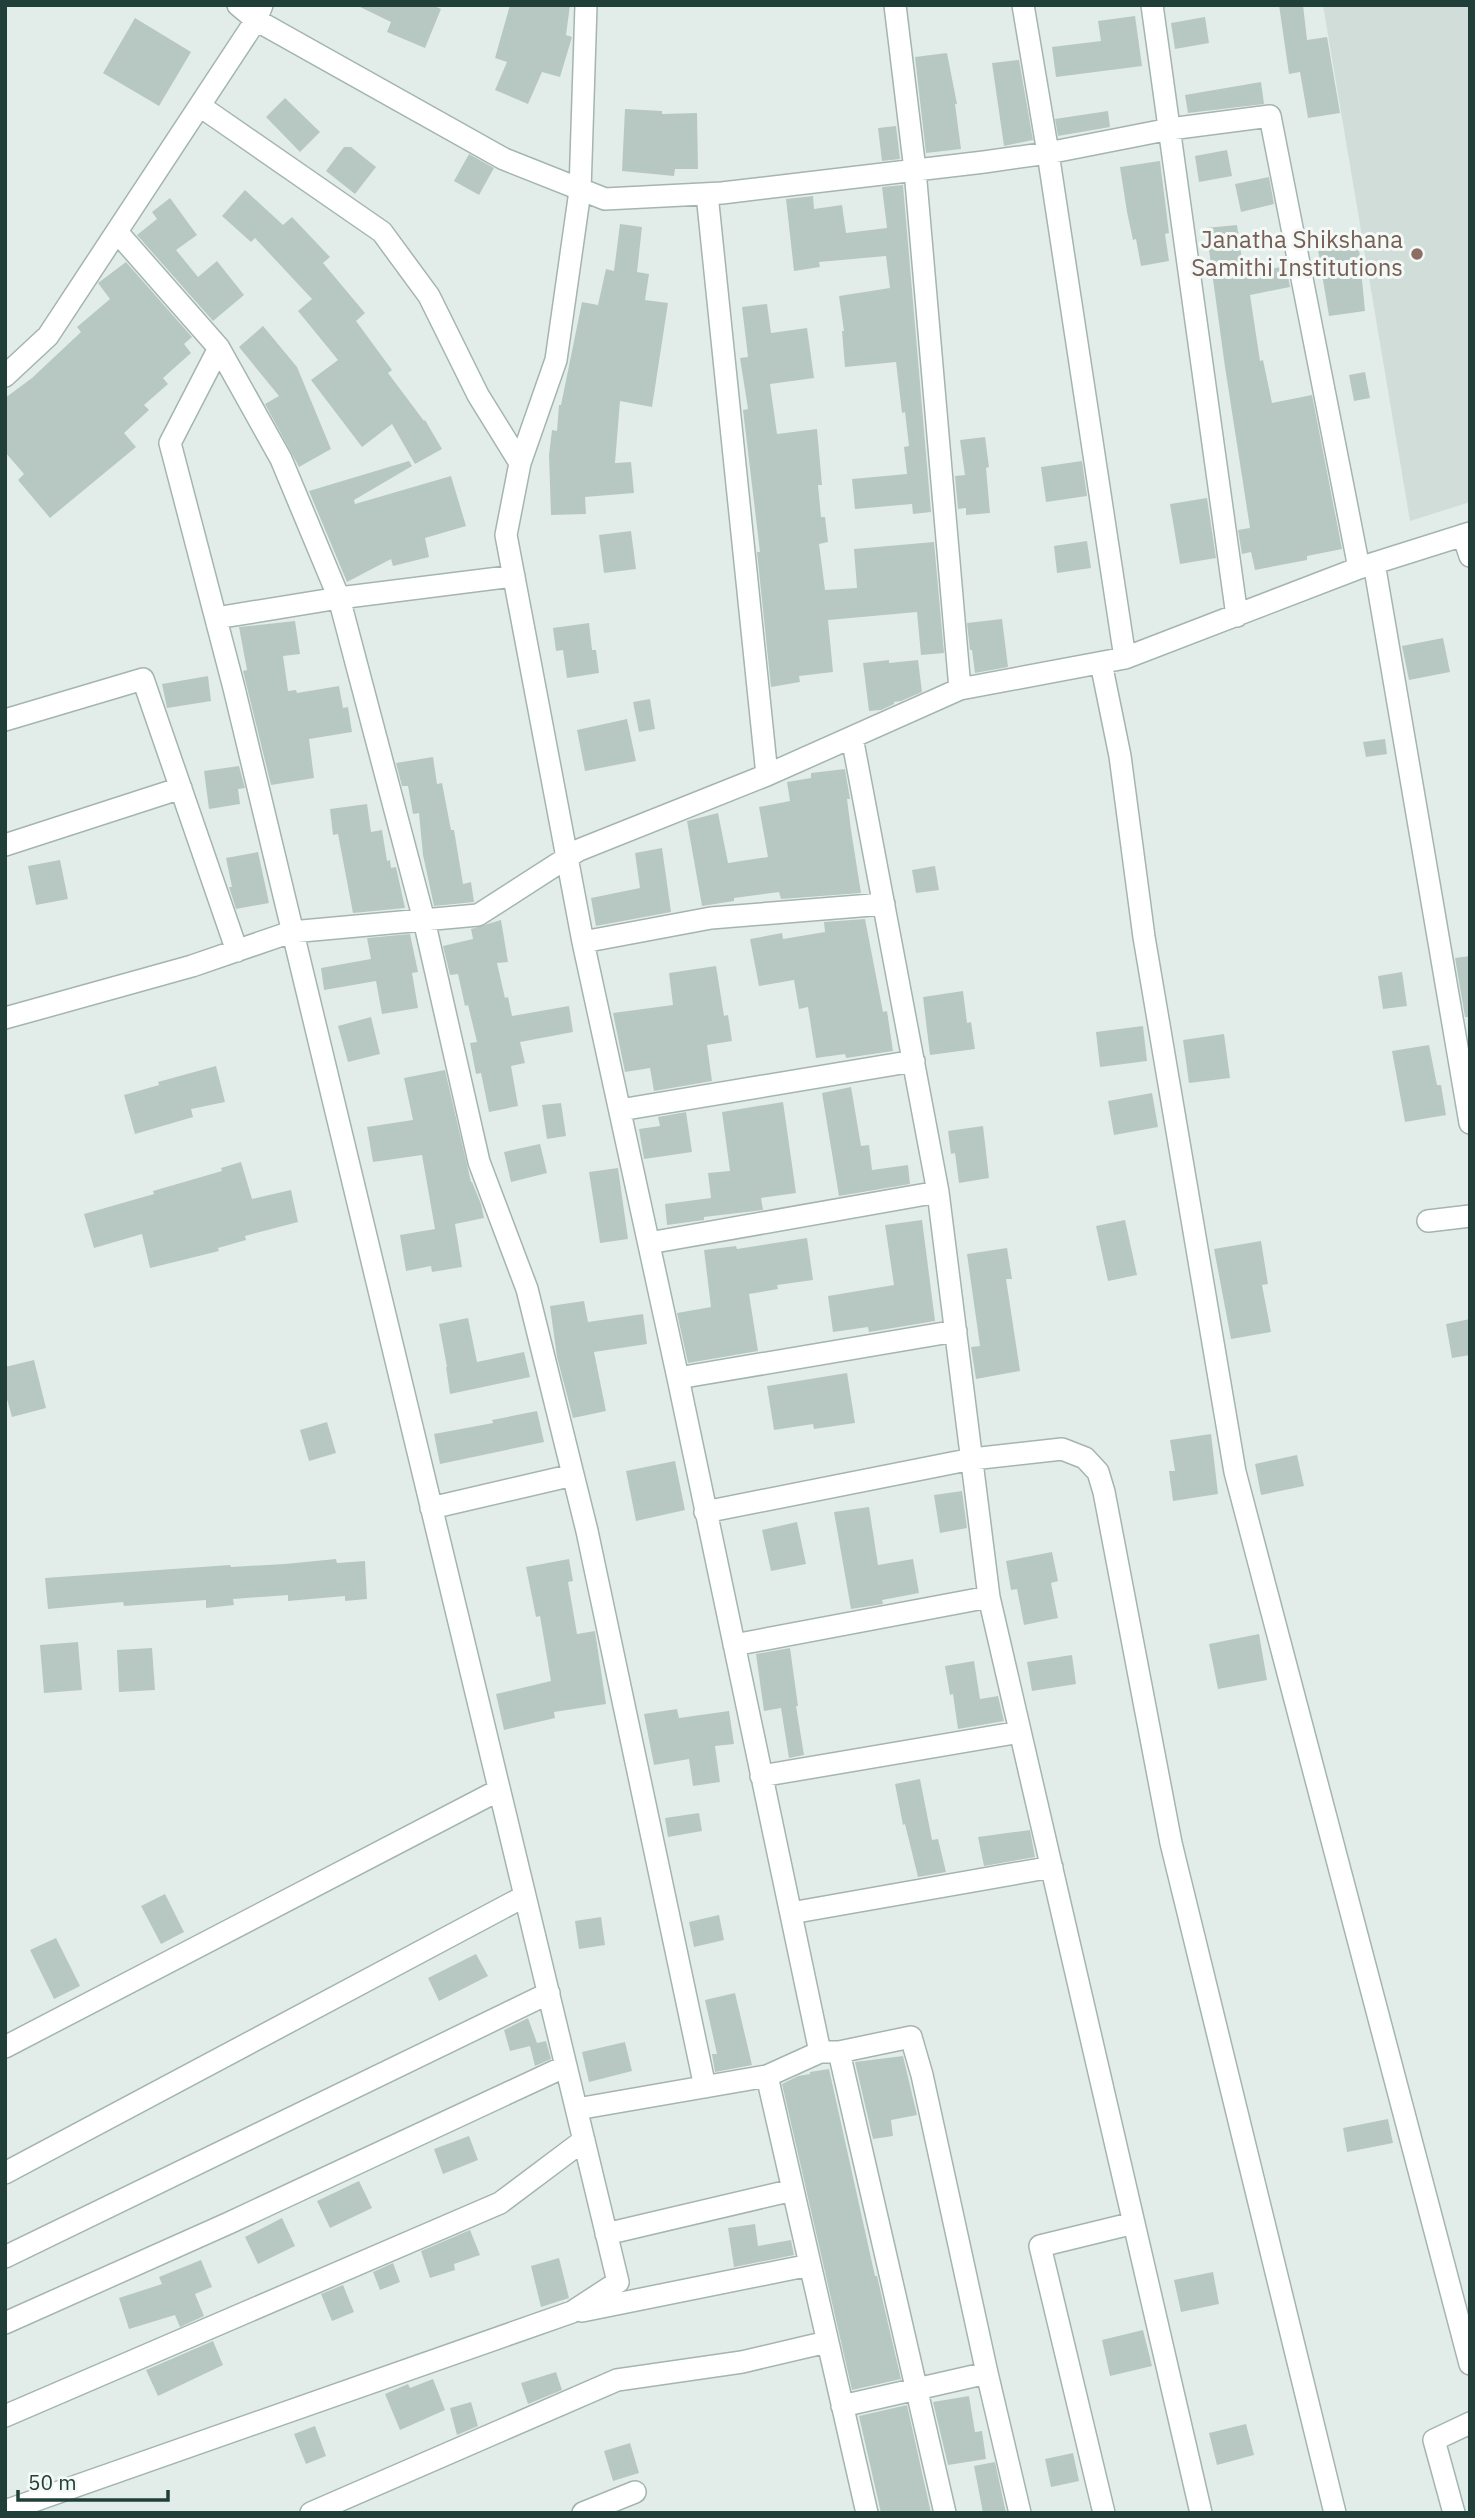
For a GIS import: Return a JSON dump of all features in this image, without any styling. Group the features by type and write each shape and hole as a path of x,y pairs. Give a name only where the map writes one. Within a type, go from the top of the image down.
{"street":[{"path":"238,5 259,13 504,159 605,199 707,194 915,170 1048,153 1170,129 1270,116 1366,566 1470,1123"},
{"path":"586,5 580,191 556,360 520,463 506,535 583,942 791,1913 830,2052 916,2388 945,2513"},
{"path":"895,5 915,170 960,689"},
{"path":"1023,5 1125,658"},
{"path":"1152,5 1237,616"},
{"path":"5,376 48,337 259,13"},
{"path":"200,106 382,232 429,296 478,395 520,463"},
{"path":"707,194 768,775"},
{"path":"117,232 219,348 281,458 339,598 424,920 480,1162 527,1289 587,1531 705,2087"},
{"path":"219,348 170,443 216,618 618,2282 572,2312"},
{"path":"5,1018 192,966 291,932 478,915 579,850 768,775 960,689 1125,658 1366,566 1466,534 1470,556"},
{"path":"216,618 339,598 514,576"},
{"path":"1101,663 1120,756 1144,937 1235,1472 1470,2364"},
{"path":"5,720 143,679 237,951"},
{"path":"852,737 939,1192 989,1597 1201,2513"},
{"path":"5,845 181,788"},
{"path":"583,942 711,918 884,904"},
{"path":"620,1110 914,1061"},
{"path":"649,1243 939,1192"},
{"path":"1428,1221 1470,1216"},
{"path":"678,1378 956,1331"},
{"path":"705,1512 972,1459 1062,1449 1085,1458 1098,1472 1171,1843 1335,2513"},
{"path":"431,1508 573,1475"},
{"path":"733,1645 989,1597"},
{"path":"761,1776 1020,1732"},
{"path":"5,2047 499,1790"},
{"path":"791,1913 1052,1867"},
{"path":"5,2173 525,1896"},
{"path":"5,2257 549,1993"},
{"path":"577,2109 767,2077 830,2052 911,2037 922,2075 1020,2513"},
{"path":"5,2323 229,2223 566,2066"},
{"path":"767,2077 867,2513"},
{"path":"5,2416 500,2203 584,2140"},
{"path":"606,2234 793,2190"},
{"path":"1104,2513 1040,2246 1134,2223"},
{"path":"5,2511 572,2312 810,2265"},
{"path":"311,2513 617,2380 742,2362 827,2342"},
{"path":"842,2406 987,2373"},
{"path":"1454,2513 1434,2440 1470,2423"},
{"path":"583,2513 635,2492"}],"shaded area":[{"name":"Janatha Shikshana Samithi Institutions","path":"1323,5 1470,5 1470,502 1410,521"}],"building":[{"path":"356,5 432,5 441,9 425,48 387,32 391,22"},
{"path":"510,5 570,5 566,35 572,37 560,77 542,72 528,104 495,90 507,62 495,58"},
{"path":"1279,5 1303,5 1307,40 1327,37 1340,113 1308,118 1300,72 1289,74"},
{"path":"1135,16 1142,66 1056,77 1052,47 1101,41 1098,21"},
{"path":"1205,17 1209,43 1175,49 1171,23"},
{"path":"135,18 191,52 159,106 103,73"},
{"path":"947,53 957,104 961,149 926,153 915,57"},
{"path":"1019,60 1033,140 1004,146 992,63"},
{"path":"1261,82 1264,104 1188,113 1185,95"},
{"path":"285,98 320,132 300,152 266,117"},
{"path":"625,109 662,111 662,114 697,113 698,169 675,169 674,176 622,171"},
{"path":"1108,111 1110,127 1058,136 1055,119"},
{"path":"896,126 900,159 882,161 878,128"},
{"path":"344,147 351,147 376,167 355,194 326,171"},
{"path":"1227,150 1232,176 1199,182 1195,156"},
{"path":"469,154 494,168 479,195 454,181"},
{"path":"1160,161 1169,233 1165,234 1169,261 1141,266 1127,212 1120,167"},
{"path":"1269,177 1274,204 1241,212 1235,184"},
{"path":"903,185 931,512 913,514 912,504 855,509 852,479 907,474 904,447 909,446 896,362 845,367 839,296 890,288 886,256 819,262 820,267 794,271 786,199 813,196 814,209 842,205 846,233 887,228 882,187"},
{"path":"245,190 283,225 292,217 330,257 323,263 365,313 356,321 392,370 388,373 425,420 442,449 415,464 392,424 362,447 311,380 338,360 298,311 312,299 255,238 251,242 222,216"},
{"path":"170,198 197,235 176,250 198,277 217,261 244,295 213,321 137,235 157,219 152,212"},
{"path":"620,224 642,227 637,272 649,274 645,300 668,303 652,407 620,401 615,463 631,462 634,493 585,497 586,514 551,515 549,455 552,430 557,431 559,405 582,302 598,305 606,269 614,271"},
{"path":"1237,225 1244,274 1286,266 1290,287 1250,295 1260,361 1263,360 1272,403 1312,395 1342,549 1307,556 1307,560 1255,570 1251,552 1242,554 1238,530 1250,528 1206,228"},
{"path":"1358,238 1365,311 1329,316 1317,244"},
{"path":"126,262 192,337 184,344 191,353 163,378 168,384 144,405 149,410 124,433 136,447 50,518 18,480 24,474 5,452 5,398 32,378 81,332 77,327 110,299 98,283"},
{"path":"767,304 771,333 807,328 814,378 770,384 777,434 817,429 822,485 818,485 821,517 825,517 828,542 819,544 825,590 857,588 854,549 934,542 944,653 921,655 917,612 828,620 833,672 799,676 800,682 771,687 757,552 760,552 743,410 748,409 740,358 748,357 742,307"},
{"path":"263,326 297,367 331,449 299,467 265,404 279,396 239,347"},
{"path":"1365,372 1370,398 1354,401 1349,375"},
{"path":"985,437 990,513 966,515 966,508 958,509 955,476 965,475 960,440"},
{"path":"409,461 412,466 354,500 355,504 451,476 466,526 425,538 429,557 393,566 391,559 347,582 309,491"},
{"path":"1082,461 1087,496 1046,502 1041,467"},
{"path":"1207,498 1216,558 1180,564 1170,504"},
{"path":"631,531 636,569 604,573 599,535"},
{"path":"1087,541 1091,568 1057,573 1054,546"},
{"path":"1002,619 1008,667 975,673 967,623"},
{"path":"295,621 300,654 283,656 288,691 296,690 297,693 339,686 343,708 348,707 352,732 309,739 314,778 271,785 243,671 247,670 239,627"},
{"path":"589,623 592,650 596,650 599,673 567,678 563,650 556,651 553,628"},
{"path":"1443,638 1450,672 1409,680 1402,646"},
{"path":"889,660 889,663 918,660 922,692 881,710 869,711 863,663"},
{"path":"208,676 211,701 167,708 162,684"},
{"path":"650,699 655,729 639,732 633,702"},
{"path":"627,719 636,761 585,771 577,730"},
{"path":"1385,739 1387,754 1366,757 1363,742"},
{"path":"433,757 437,784 442,783 451,830 454,830 463,884 471,882 474,902 434,906 423,855 419,813 413,814 408,786 402,786 396,763"},
{"path":"239,766 245,788 238,789 240,804 209,809 204,771"},
{"path":"845,769 861,893 781,899 779,892 734,898 734,901 702,906 687,821 718,813 728,863 768,857 759,807 790,801 787,782 811,778 811,773"},
{"path":"367,804 371,832 382,830 387,861 390,860 391,868 396,867 405,908 353,913 338,834 333,835 330,809"},
{"path":"662,848 671,912 596,926 591,898 640,888 635,853"},
{"path":"258,852 269,903 236,909 229,887 232,887 226,858"},
{"path":"60,860 68,899 36,905 28,866"},
{"path":"935,866 939,890 916,893 912,870"},
{"path":"865,919 883,1012 887,1011 893,1051 846,1058 845,1054 816,1058 808,1007 799,1009 794,980 759,986 750,939 782,933 783,939 825,932 824,922"},
{"path":"501,920 508,962 497,963 512,1016 569,1006 573,1032 520,1042 525,1063 511,1066 518,1106 489,1112 481,1073 476,1074 470,1043 477,1042 468,1005 465,1006 458,974 450,975 443,946 473,939 471,929"},
{"path":"410,934 418,972 412,973 418,1008 382,1014 376,981 324,990 321,968 371,959 367,938"},
{"path":"1470,956 1470,1017 1465,1017 1455,958"},
{"path":"716,966 724,1016 728,1015 732,1041 707,1045 712,1081 654,1091 650,1068 625,1072 613,1013 673,1005 669,973"},
{"path":"1402,972 1407,1006 1383,1009 1378,976"},
{"path":"963,991 967,1023 971,1022 975,1049 930,1055 923,997"},
{"path":"371,1017 380,1054 348,1062 338,1026"},
{"path":"1143,1026 1147,1061 1100,1067 1096,1032"},
{"path":"1224,1034 1230,1078 1189,1083 1183,1040"},
{"path":"1429,1045 1437,1085 1441,1085 1446,1115 1405,1122 1392,1051"},
{"path":"216,1066 225,1102 191,1109 193,1117 135,1134 124,1095 159,1085 158,1082"},
{"path":"445,1070 471,1182 484,1218 455,1224 462,1267 432,1272 431,1266 406,1271 400,1235 435,1229 422,1155 373,1162 367,1127 413,1120 404,1078"},
{"path":"851,1087 861,1146 869,1145 872,1170 908,1165 910,1184 839,1196 822,1093"},
{"path":"1152,1093 1158,1127 1114,1135 1108,1101"},
{"path":"783,1102 796,1193 761,1198 763,1210 704,1217 704,1220 667,1225 665,1204 711,1198 708,1173 730,1171 722,1112"},
{"path":"561,1103 566,1136 547,1139 542,1105"},
{"path":"686,1112 692,1152 644,1159 639,1129 660,1126 658,1117"},
{"path":"983,1126 989,1178 959,1183 955,1153 951,1154 948,1131"},
{"path":"540,1144 547,1173 511,1182 504,1152"},
{"path":"241,1162 252,1199 291,1190 298,1222 245,1236 246,1240 218,1248 219,1251 150,1268 142,1234 94,1248 84,1214 154,1194 153,1191 222,1171 221,1168"},
{"path":"618,1168 628,1239 600,1243 589,1172"},
{"path":"922,1220 935,1321 869,1332 868,1327 833,1332 828,1296 894,1285 885,1225"},
{"path":"1125,1220 1137,1275 1108,1281 1096,1226"},
{"path":"807,1238 813,1280 777,1285 778,1289 749,1294 758,1351 688,1363 677,1313 711,1307 704,1250 736,1246 737,1249"},
{"path":"1261,1241 1268,1284 1262,1285 1271,1332 1231,1339 1214,1249"},
{"path":"1007,1248 1012,1279 1006,1279 1020,1371 976,1379 971,1347 980,1346 967,1254"},
{"path":"584,1301 588,1322 643,1314 647,1344 594,1352 606,1411 573,1418 557,1357 550,1306"},
{"path":"468,1318 477,1362 524,1352 530,1377 450,1394 439,1324"},
{"path":"1470,1319 1470,1355 1452,1358 1446,1324"},
{"path":"34,1360 46,1408 12,1417 5,1392 5,1367"},
{"path":"847,1373 855,1423 814,1429 813,1424 774,1430 767,1386"},
{"path":"537,1411 544,1442 440,1464 434,1434 493,1423 492,1420"},
{"path":"327,1422 336,1453 309,1461 300,1430"},
{"path":"1211,1434 1218,1494 1173,1501 1169,1471 1175,1471 1170,1440"},
{"path":"1297,1455 1304,1486 1261,1495 1255,1464"},
{"path":"675,1461 685,1510 636,1521 626,1471"},
{"path":"962,1491 967,1528 940,1533 934,1495"},
{"path":"869,1507 878,1565 913,1559 919,1593 882,1600 883,1604 851,1609 834,1512"},
{"path":"797,1522 806,1564 771,1571 762,1530"},
{"path":"1052,1552 1058,1581 1051,1583 1058,1618 1024,1625 1017,1589 1011,1590 1006,1561"},
{"path":"336,1559 337,1563 365,1561 367,1599 345,1601 345,1596 288,1601 288,1595 233,1599 234,1605 206,1608 206,1600 124,1606 123,1602 48,1609 45,1578"},
{"path":"569,1559 573,1581 568,1582 577,1634 595,1631 606,1704 554,1712 555,1718 504,1730 496,1694 551,1681 540,1616 536,1617 526,1567"},
{"path":"1259,1634 1267,1680 1218,1689 1209,1644"},
{"path":"78,1642 82,1690 44,1693 40,1645"},
{"path":"152,1648 155,1690 119,1692 117,1650"},
{"path":"790,1648 804,1755 789,1758 781,1708 764,1711 756,1654"},
{"path":"1072,1655 1076,1684 1032,1691 1027,1662"},
{"path":"974,1661 980,1699 998,1696 1004,1721 958,1729 953,1694 950,1695 945,1666"},
{"path":"677,1709 679,1718 729,1711 734,1744 715,1746 720,1782 693,1786 689,1759 654,1765 644,1714"},
{"path":"920,1779 932,1840 938,1839 946,1872 918,1877 895,1784"},
{"path":"699,1813 702,1831 668,1837 665,1818"},
{"path":"1030,1830 1035,1857 984,1866 978,1837"},
{"path":"165,1894 184,1932 161,1944 141,1906"},
{"path":"719,1915 724,1940 694,1947 689,1922"},
{"path":"601,1917 605,1945 579,1949 575,1921"},
{"path":"56,1938 80,1986 54,1999 30,1950"},
{"path":"476,1954 488,1976 439,2001 428,1978"},
{"path":"735,1993 752,2065 715,2072 712,2054 717,2054 705,2000"},
{"path":"528,2018 537,2043 546,2041 551,2059 535,2066 530,2046 510,2051 504,2030"},
{"path":"625,2042 632,2071 589,2082 582,2052"},
{"path":"903,2056 917,2115 891,2120 893,2136 873,2139 855,2062"},
{"path":"829,2069 901,2379 852,2390 782,2084 810,2072"},
{"path":"1388,2119 1393,2143 1347,2152 1343,2128"},
{"path":"469,2136 478,2160 443,2174 434,2149"},
{"path":"359,2181 372,2208 330,2228 317,2201"},
{"path":"282,2218 295,2246 258,2264 245,2237"},
{"path":"755,2224 758,2246 791,2240 794,2255 734,2267 728,2228"},
{"path":"470,2230 480,2255 454,2264 455,2270 430,2278 421,2251"},
{"path":"559,2258 569,2298 541,2307 531,2266"},
{"path":"201,2260 212,2287 195,2294 204,2316 180,2327 175,2315 129,2329 119,2298 162,2284 159,2277"},
{"path":"393,2263 400,2282 380,2290 373,2272"},
{"path":"1213,2272 1219,2304 1181,2312 1174,2280"},
{"path":"343,2285 354,2312 332,2321 321,2294"},
{"path":"1143,2330 1152,2366 1110,2376 1102,2340"},
{"path":"213,2341 223,2365 158,2396 146,2370"},
{"path":"556,2372 562,2390 528,2404 521,2383"},
{"path":"433,2379 445,2410 400,2430 385,2394 408,2384 410,2388"},
{"path":"969,2396 975,2432 982,2431 986,2459 948,2465 933,2402"},
{"path":"471,2402 478,2426 457,2435 450,2408"},
{"path":"907,2405 931,2513 881,2513 859,2416"},
{"path":"1246,2424 1254,2455 1217,2465 1209,2433"},
{"path":"315,2426 326,2456 306,2464 294,2434"},
{"path":"630,2443 639,2473 613,2481 604,2451"},
{"path":"1073,2453 1079,2481 1051,2487 1045,2459"},
{"path":"995,2462 1006,2513 983,2513 974,2466"}],"place":[{"name":"Janatha Shikshana Samithi Institutions","path":"1417,254"}]}
